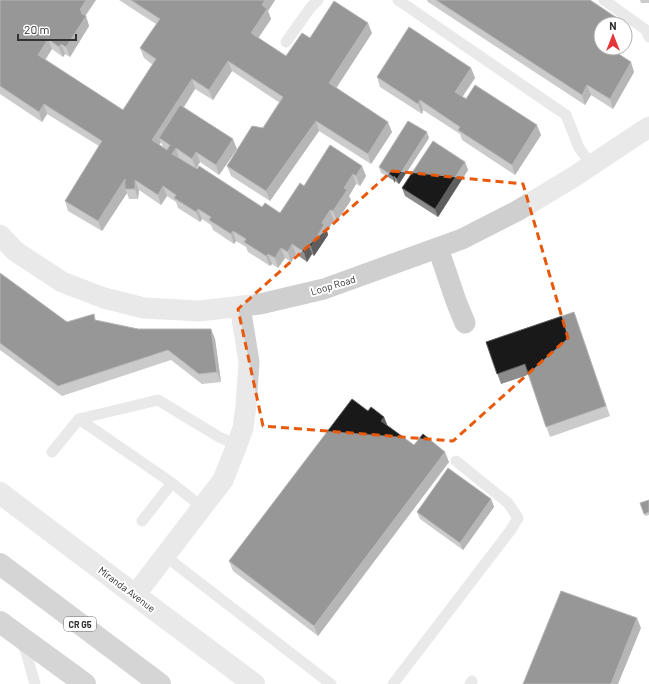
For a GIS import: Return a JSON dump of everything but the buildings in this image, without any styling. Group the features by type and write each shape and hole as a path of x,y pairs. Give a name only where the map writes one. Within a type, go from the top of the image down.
{"highway":[{"name":"CR G5","path":"0,564 160,684"},
{"path":"0,622 85,684"}],"street":[{"name":"Loop Road","path":"0,235 15,251 62,282 104,298 144,308 199,311 265,303 324,289 462,239 516,211 592,165 649,127"},
{"path":"438,248 465,323"},
{"path":"135,595 223,480 237,445 243,428 249,362 240,306"},
{"name":"Miranda Avenue","path":"0,493 254,684"}],"lane":[{"path":"286,42 311,7 318,0"},
{"path":"398,0 566,115 580,148 592,165"},
{"path":"604,0 646,30 649,37"},
{"path":"52,452 79,419 158,400 220,437 237,445"},
{"path":"79,419 172,483 202,507"},
{"path":"394,684 510,531 518,518 508,503 456,461"},
{"path":"142,521 172,483"},
{"path":"165,556 331,684"},
{"path":"22,638 35,684"}],"highlighted area":[{"path":"392,171 523,184 568,338 453,441 263,426 238,309"}]}
